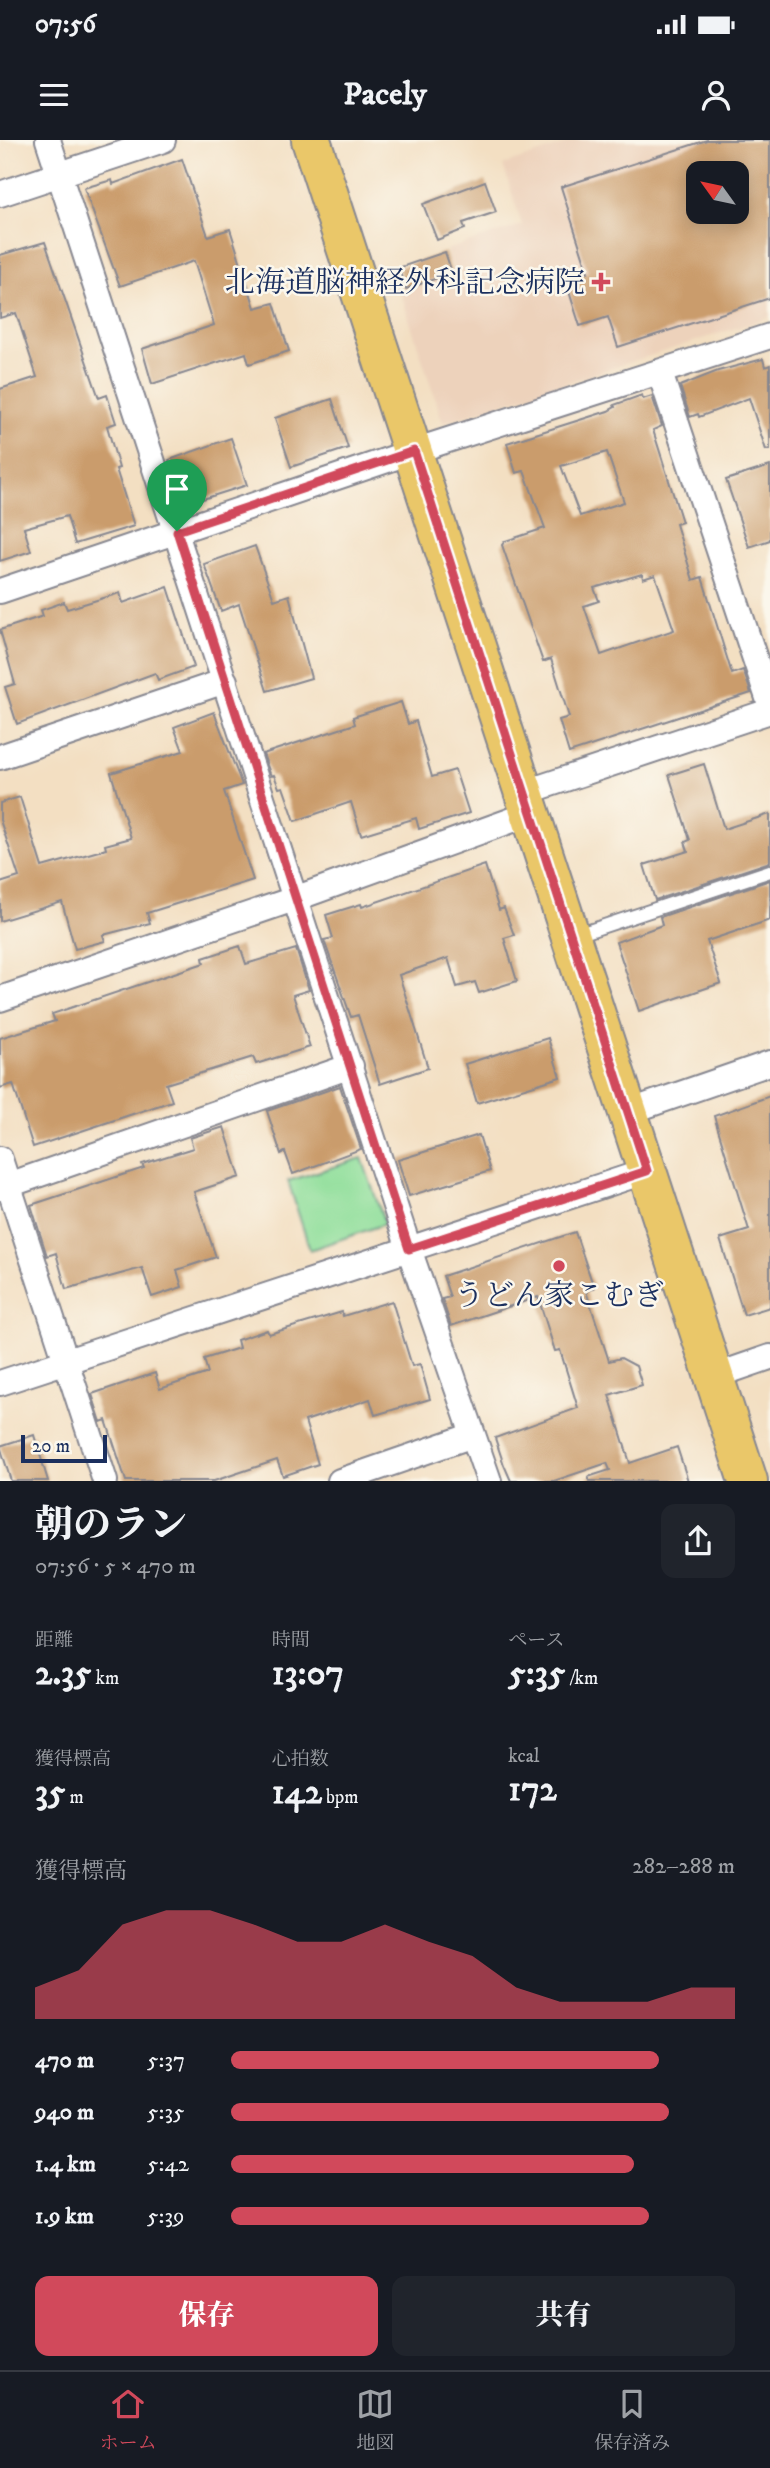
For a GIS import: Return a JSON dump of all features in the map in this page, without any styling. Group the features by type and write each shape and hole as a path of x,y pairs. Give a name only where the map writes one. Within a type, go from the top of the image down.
{"main road":[{"path":"311,140 748,1481"}],"street":[{"path":"48,140 297,898 409,1249 489,1481"},
{"path":"0,194 163,140"},
{"path":"0,591 414,451 770,336"},
{"path":"660,373 770,704"},
{"path":"0,757 225,681"},
{"path":"0,999 297,898 526,803 770,711"},
{"path":"628,1112 770,1063"},
{"path":"4,1186 351,1066"},
{"path":"0,1159 4,1186 68,1362 105,1481"},
{"path":"0,1383 647,1171"},
{"path":"715,1376 770,1357"},
{"path":"340,1481 473,1436"}],"lane":[{"path":"570,937 770,871"}],"shaded area":[{"name":"北海道脳神経外科記念病院","path":"578,140 770,140 770,317 443,423 400,291 454,274 446,250 522,225 503,165"}],"green space":[{"path":"362,1158 385,1224 310,1250 288,1181"}],"building":[{"path":"707,140 770,140 770,298 618,347 608,317 580,326 565,279 588,272 561,187"},
{"path":"182,159 208,236 230,229 255,308 274,303 289,351 249,364 246,353 152,384 142,349 214,325 194,261 120,286 84,188 112,180 113,184"},
{"path":"485,181 496,212 463,223 465,229 437,240 423,204"},
{"path":"45,242 99,398 107,395 116,423 107,426 119,468 116,469 134,526 75,544 67,516 24,528 31,551 0,561 0,389 37,377 16,313 0,318 0,255"},
{"path":"445,252 452,273 406,289 398,268"},
{"path":"763,359 765,367 770,365 770,449 766,450 749,398 699,417 698,414 690,417 680,386 718,371"},
{"path":"642,395 643,399 652,396 662,426 653,430 682,522 676,524 693,580 702,577 732,674 743,670 751,693 569,753 559,720 569,717 551,659 543,662 502,545 505,541 545,528 524,471 516,473 507,443 608,411 615,407 614,405","holes":["607,452 624,502 580,516 561,466","642,574 643,579 655,575 674,630 601,655 584,606 599,601 594,588"]},
{"path":"332,399 348,448 291,467 275,418"},
{"path":"231,438 247,485 184,505 169,460"},
{"path":"770,466 770,540 749,547 726,480"},
{"path":"255,546 274,600 289,595 311,678 267,691 239,604 221,611 204,564"},
{"path":"168,587 194,667 158,680 155,673 17,724 5,687 15,684 0,630 43,616 41,610 64,602 67,609 120,593 123,603"},
{"path":"401,702 408,724 416,721 432,777 455,770 469,813 419,829 416,818 361,835 351,802 295,821 283,787 279,788 274,775 271,776 263,754 355,724 353,717"},
{"path":"214,712 242,785 224,791 253,880 147,913 150,923 103,935 105,941 75,949 62,902 0,921 0,883 19,877 0,820 0,803 20,797 42,867 106,849 105,845 131,838 111,773 183,751 174,727"},
{"path":"704,764 724,829 770,814 770,862 655,900 644,865 688,851 685,842 690,840 669,775"},
{"path":"485,865 499,910 504,908 514,935 504,938 517,981 479,993 475,982 457,987 448,958 399,975 428,1068 380,1084 358,1015 351,1017 324,940 333,938 326,915 361,904 362,907"},
{"path":"770,880 770,920 707,941 721,983 639,1011 616,942 662,925 660,917"},
{"path":"240,946 246,964 296,949 309,990 293,995 310,1047 256,1064 253,1057 166,1084 172,1101 33,1147 13,1084 0,1088 0,1038 55,1021 52,1014 204,963 203,958"},
{"path":"548,1038 560,1077 477,1103 465,1064"},
{"path":"340,1086 361,1149 293,1174 285,1152 281,1154 267,1111"},
{"path":"770,1096 770,1307 744,1315 720,1239 749,1230 714,1116"},
{"path":"224,1127 240,1177 194,1192 216,1257 177,1270 182,1287 152,1297 142,1268 66,1289 56,1253 47,1256 31,1205 144,1168 142,1164 193,1148 190,1138"},
{"path":"479,1135 490,1171 409,1196 398,1160"},
{"path":"575,1232 594,1288 586,1291 609,1361 621,1358 636,1366 642,1385 609,1395 630,1463 677,1447 688,1481 589,1481 588,1477 610,1470 607,1463 554,1481 511,1481 495,1438 578,1408 560,1350 555,1351 538,1297 451,1326 442,1299 450,1297 443,1276"},
{"path":"392,1301 412,1366 420,1364 430,1399 375,1415 370,1399 305,1421 318,1464 283,1476 277,1460 214,1481 126,1481 106,1420 101,1422 92,1394 155,1373 160,1389 208,1373 204,1359 239,1348 237,1340 267,1330 269,1334 342,1312 343,1316"},
{"path":"34,1435 48,1481 11,1481 0,1446"}],"place":[{"name":"北海道脳神経外科記念病院","path":"601,282"},
{"name":"うどん家こむぎ","path":"559,1266"}],"route":[{"path":"414,451 529,814 647,1171 409,1249 177,531 414,451"}]}
